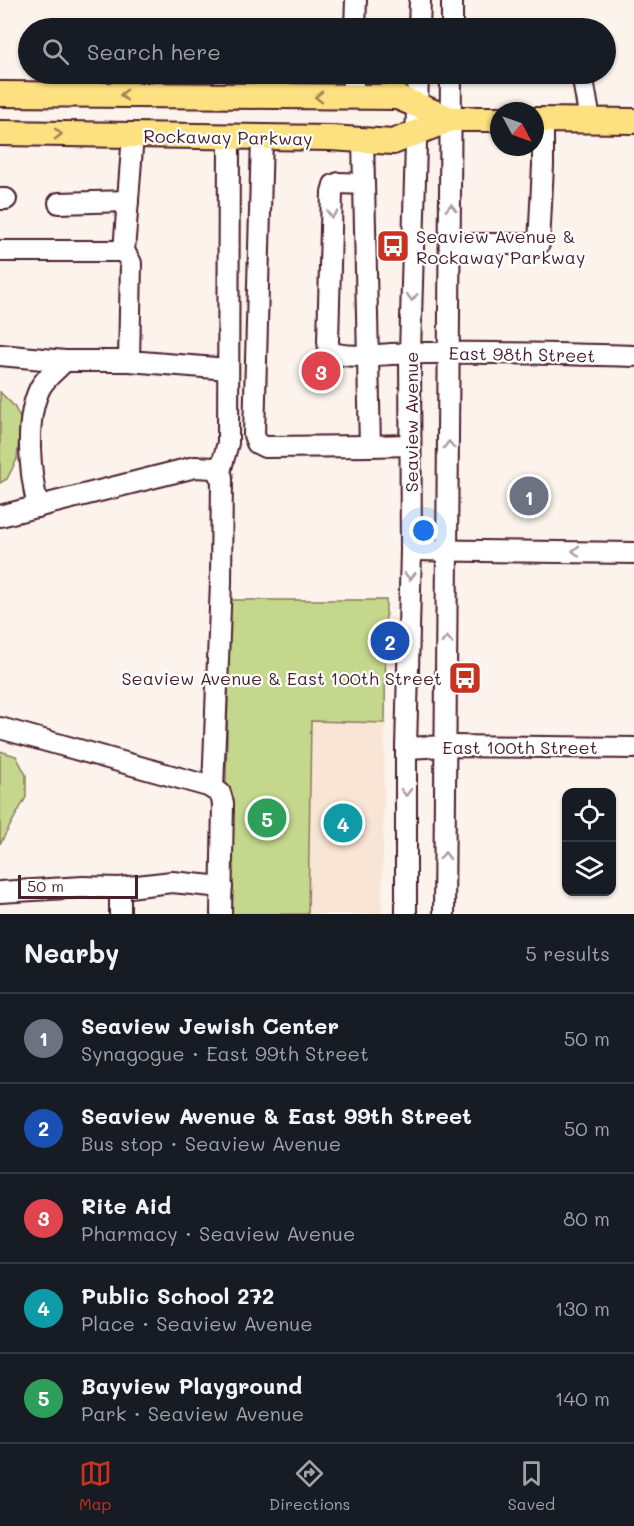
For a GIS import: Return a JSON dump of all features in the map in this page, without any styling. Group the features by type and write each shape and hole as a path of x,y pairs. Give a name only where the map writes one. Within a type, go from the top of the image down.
{"main road":[{"name":"Rockaway Parkway","path":"0,94 353,85 397,97 452,119"},
{"name":"Rockaway Parkway","path":"0,133 262,137 393,142 452,119 490,119"},
{"path":"544,120 634,121"}],"street":[{"path":"355,18 356,0"},
{"path":"419,18 420,0"},
{"path":"452,18 453,0"},
{"name":"Seaview Avenue","path":"406,914 406,748 411,550 410,353 418,84"},
{"name":"Seaview Avenue","path":"444,914 451,84"},
{"path":"584,84 590,120"},
{"path":"129,361 131,262 124,250 133,135"},
{"path":"219,475 228,443 229,137"},
{"path":"262,137 255,435 257,444 265,447 411,445"},
{"path":"363,140 370,446"},
{"path":"450,244 539,244 542,156"},
{"name":"East 98th Street","path":"364,184 339,183 334,185 332,192 328,341 329,350 333,354 634,356"},
{"path":"59,203 128,201"},
{"path":"0,251 124,250"},
{"path":"0,354 65,361 129,361 228,369"},
{"path":"38,507 32,480 30,434 34,410 41,387 65,361"},
{"path":"0,516 195,467 214,468 222,477 221,582 213,789"},
{"path":"411,550 634,553"},
{"path":"0,728 208,786 220,793 223,803 221,914"},
{"name":"East 100th Street","path":"406,748 446,746 634,748"},
{"path":"0,892 83,887 120,888 172,882 222,887"},
{"path":"120,888 120,914"}],"shaded area":[{"path":"311,721 385,723 382,914 308,914"}],"green space":[{"path":"0,392 14,406 21,420 17,459 7,479 0,483"},
{"path":"230,600 386,600 385,723 311,721 308,914 223,914"},
{"path":"0,751 16,756 26,775 26,797 0,844"}],"place":[{"name":"Seaview Avenue & Rockaway Parkway","path":"393,246"},
{"name":"Rite Aid","path":"321,371"},
{"name":"Seaview Jewish Center","path":"529,496"},
{"name":"Seaview Avenue & East 99th Street","path":"390,641"},
{"name":"Seaview Avenue & East 100th Street","path":"465,678"},
{"name":"Bayview Playground","path":"267,818"},
{"name":"Public School 272","path":"343,823"}]}
